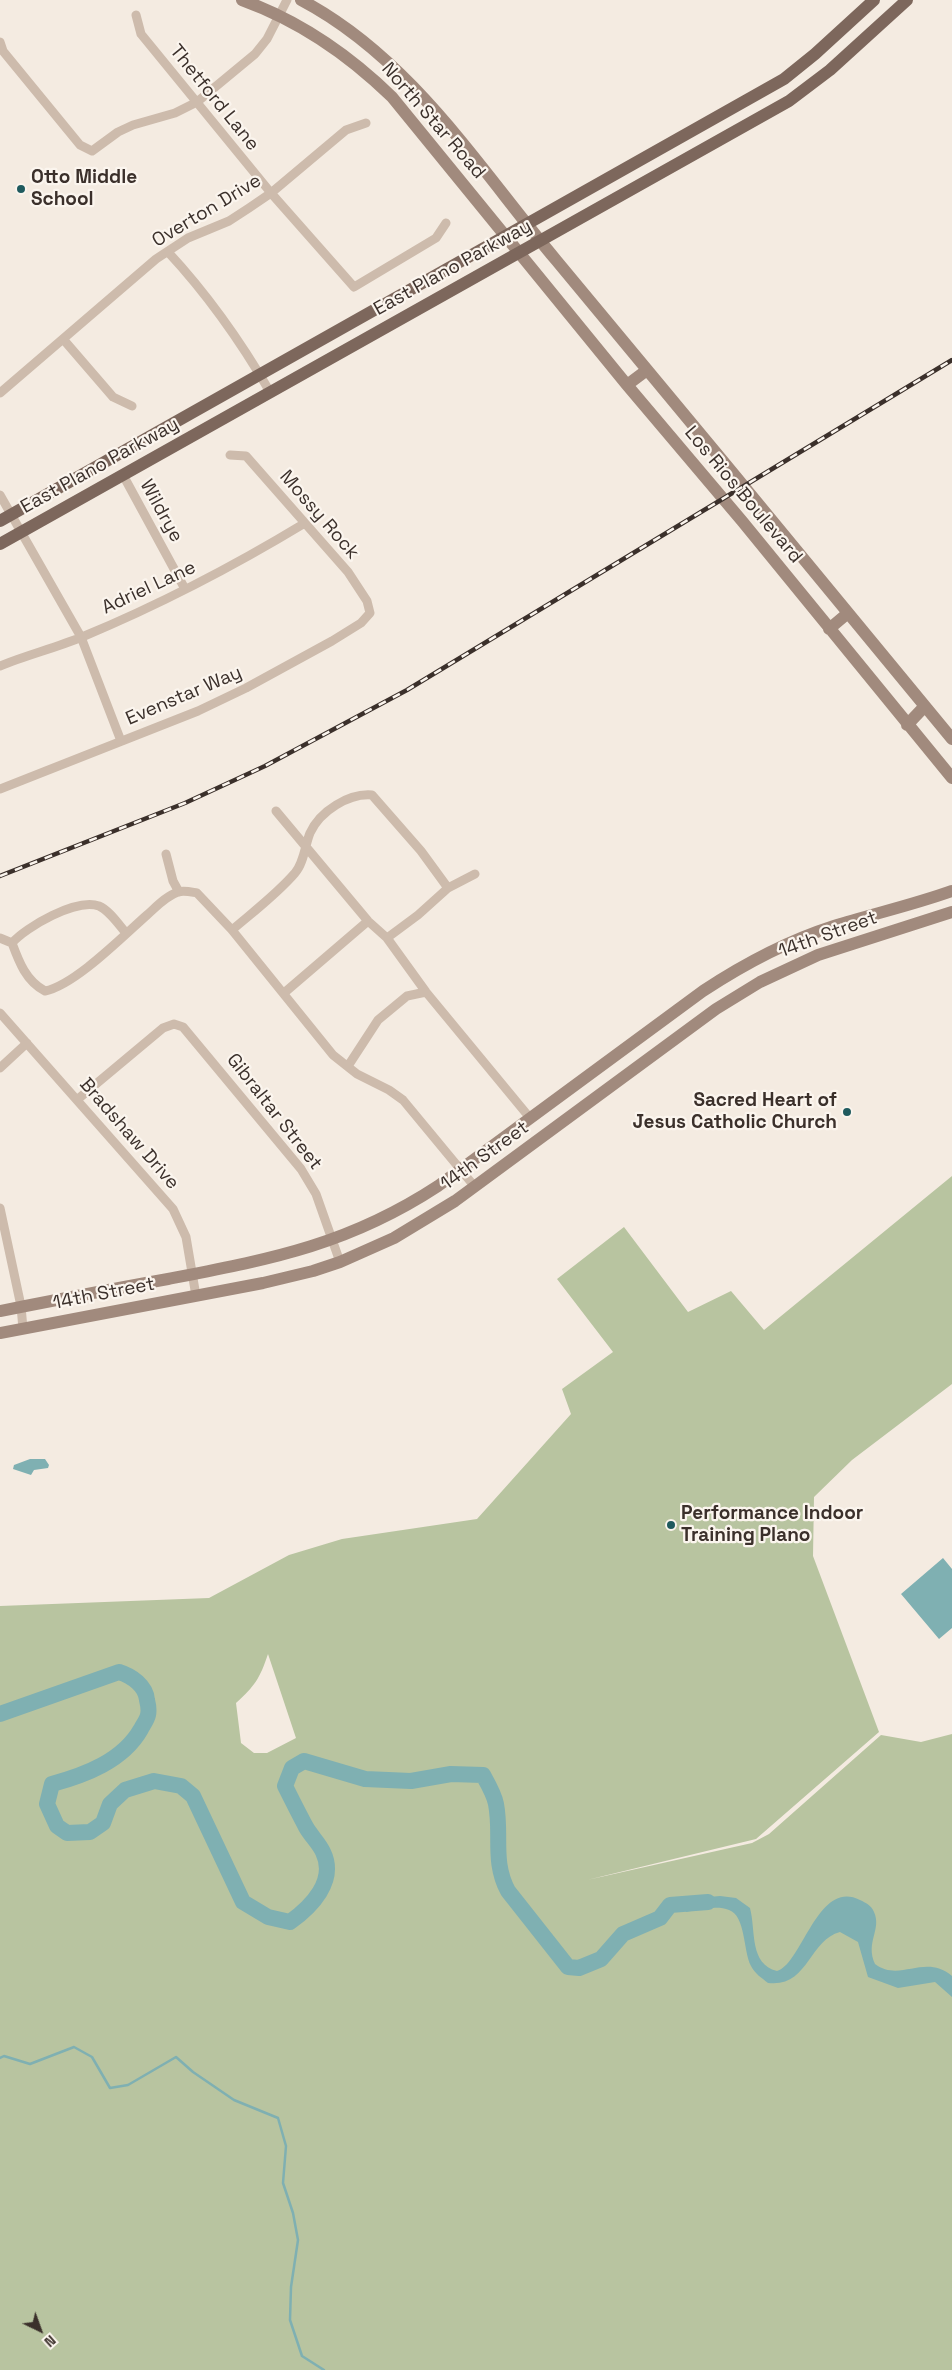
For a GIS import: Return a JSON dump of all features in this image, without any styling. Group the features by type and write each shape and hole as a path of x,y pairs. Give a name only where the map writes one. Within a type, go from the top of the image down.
{"main road":[{"name":"North Star Road","path":"242,0 280,16 337,48 379,84 392,97 506,236"},
{"name":"North Star Road","path":"301,0 361,38 415,87 540,241"},
{"name":"East Plano Parkway","path":"0,521 688,135 784,79 815,54 874,0"},
{"name":"East Plano Parkway","path":"0,544 789,101 830,70 907,0"},
{"path":"815,54 830,70"},
{"path":"379,84 394,67"},
{"path":"688,135 698,153"},
{"name":"Los Rios Boulevard","path":"506,236 952,778"},
{"name":"Los Rios Boulevard","path":"540,241 952,739"},
{"path":"389,302 399,320"},
{"path":"627,385 647,370"},
{"path":"829,629 848,613"},
{"path":"907,725 925,706"},
{"name":"14th Street","path":"0,1310 277,1257 332,1241 400,1209 460,1169 703,991 744,964 815,933 850,921 924,901 952,890"},
{"name":"14th Street","path":"0,1333 279,1280 340,1262 413,1228 474,1187 716,1009 781,971 818,955 952,912"},
{"path":"850,921 856,942"},
{"path":"703,991 716,1009"},
{"path":"614,1056 626,1075"}],"street":[{"path":"0,42 3,51 80,145 92,151 118,132 133,125 174,113 197,102 255,54 267,39 287,0"},
{"name":"Thetford Lane","path":"136,15 141,34 271,193 354,287 436,238 446,223"},
{"name":"Overton Drive","path":"0,393 156,259 188,238 229,221 271,193 346,130 366,123"},
{"path":"168,252 188,274 222,318 270,392"},
{"path":"62,339 113,397 132,406"},
{"name":"Mossy Rock","path":"230,455 246,456 348,572 367,601 370,613"},
{"name":"Wildrye","path":"123,475 185,589"},
{"path":"0,495 81,638 121,741"},
{"name":"Adriel Lane","path":"0,666 81,638 185,589 263,549 305,523"},
{"name":"Evenstar Way","path":"0,789 198,711 246,688 332,641 361,623 370,613"},
{"path":"232,930 297,872 311,832 325,814 352,796 372,795 422,851 448,888"},
{"path":"276,811 368,921 387,938 426,992 530,1118"},
{"path":"166,854 173,881 179,892"},
{"path":"387,938 418,915 448,888 475,874"},
{"path":"0,938 12,943 18,961 29,980 45,991 66,983 168,897 179,892 197,893 232,930 333,1055 357,1074 389,1090 403,1100 474,1187"},
{"path":"12,943 21,933 53,915 84,906 98,906 108,913 126,933"},
{"path":"284,993 368,921"},
{"path":"348,1066 378,1020 407,996 426,992"},
{"name":"Bradshaw Drive","path":"0,1013 173,1209 186,1237 196,1296"},
{"name":"Gibraltar Street","path":"78,1100 163,1028 174,1024 183,1027 301,1169 316,1194 340,1262"},
{"path":"0,1068 27,1043"},
{"path":"0,1208 21,1306 23,1329"}],"green space":[{"path":"952,1176 952,1384 852,1460 814,1497 813,1556 879,1732 756,1839 587,1880 752,1843 769,1834 881,1735 921,1742 952,1734 952,2370 0,2370 0,1606 209,1598 289,1555 342,1539 477,1519 571,1414 562,1389 613,1352 557,1279 624,1227 688,1312 731,1291 764,1330","holes":["268,1654 296,1738 267,1753 254,1753 241,1743 236,1703 256,1681"]}],"water":[{"path":"30,1459 45,1459 49,1465 48,1468 34,1470 31,1475 13,1469 14,1465"},
{"path":"943,1558 952,1569 952,1628 939,1639 901,1594"},
{"path":"720,1896 736,1898 750,1908 758,1954 768,1967 777,1971 786,1965 795,1954 822,1911 833,1901 845,1896 860,1900 871,1908 876,1918 872,1943 872,1956 875,1964 884,1969 894,1971 922,1967 942,1970 952,1976 952,1997 935,1982 898,1988 868,1977 858,1942 840,1932 821,1944 800,1971 792,1978 781,1983 768,1983 757,1974 748,1960 741,1926 734,1914 729,1910 719,1908 686,1912 686,1899"}],"waterway":[{"path":"0,1714 119,1672 133,1679 141,1686 146,1695 148,1705 146,1721 133,1740 114,1758 90,1771 52,1784 47,1804 57,1826 67,1833 90,1832 103,1823 110,1804 125,1790 154,1781 181,1786 193,1796 243,1902 268,1917 290,1922 306,1909 320,1892 327,1873 323,1852 306,1827 285,1786 292,1768 304,1761 365,1779 411,1781 451,1774 483,1775 496,1804 500,1869 503,1880 508,1891 568,1967 579,1968 601,1959 623,1934 660,1918 670,1905 708,1902"},
{"path":"0,2058 4,2056 30,2064 74,2047 92,2057 110,2088 128,2085 176,2057 193,2072 234,2100 278,2118 286,2146 283,2183 293,2213 298,2240 291,2287 290,2320 302,2356 324,2370"}],"railway":[{"path":"0,876 185,803 265,766 407,690 952,360"}],"place":[{"name":"Otto Middle School","path":"21,189"},
{"name":"Sacred Heart of Jesus Catholic Church","path":"847,1112"},
{"name":"Performance Indoor Training Plano","path":"671,1525"}]}
